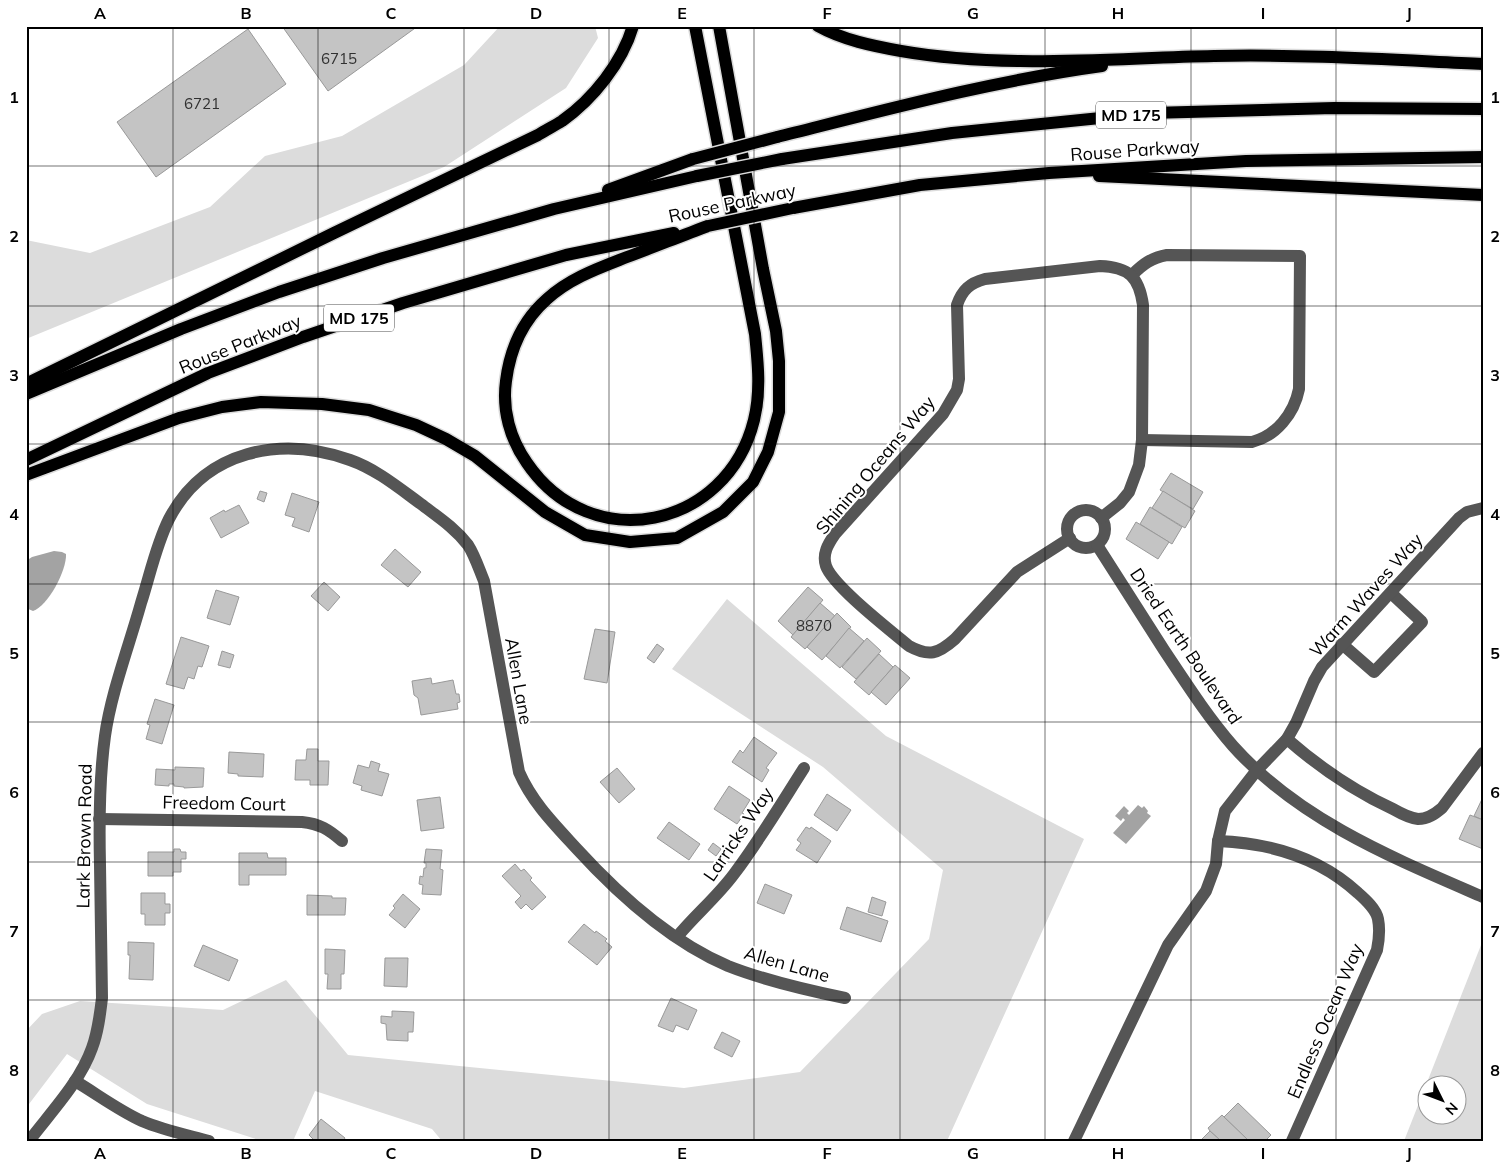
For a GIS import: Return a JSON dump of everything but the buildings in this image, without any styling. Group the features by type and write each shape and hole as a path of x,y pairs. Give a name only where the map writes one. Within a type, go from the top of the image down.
{"main road":[{"path":"26,384 538,135 561,122 579,107 600,85 616,63 631,35 633,26"},
{"path":"695,26 755,334 758,398 754,420 737,461 721,481 706,495 671,514 646,520 623,521 597,516 576,508 558,498 532,470 518,451 510,431 505,390 510,358 515,344 524,325 535,311 548,298 570,282 597,269 708,226"},
{"path":"26,475 179,418 222,406 261,402 322,404 369,410 416,424 446,438 475,456 545,512 585,535 630,542 677,538 723,512 753,482 768,452 779,412 779,361 776,331 719,26"},
{"path":"818,26 851,40 880,47 954,58 1033,60 1272,55 1483,64"},
{"path":"554,209 694,159 974,88 1046,74 1164,58"},
{"name":"Rouse Parkway","path":"26,394 181,329 279,292 383,258 554,209 697,176 782,159 952,133 1150,113 1334,108 1483,110"},
{"name":"Rouse Parkway","path":"26,460 208,373 303,337 403,303 566,255 793,208 920,185 1049,173 1246,161 1483,157"},
{"path":"1049,173 1483,195"}],"street":[{"path":"1101,518 1120,503 1129,492 1136,474 1142,440 1143,304 1141,292 1132,275 1152,258 1167,255 1300,256 1299,389 1293,410 1272,433 1263,439 1252,442 1142,440"},
{"name":"Shining Oceans Way","path":"1070,538 1017,572 955,639 945,648 928,654 919,652 909,646 836,582 826,565 825,555 828,544 832,539 943,414 951,402 960,378 957,305 967,287 974,282 986,279 1100,266 1117,268 1132,275"},
{"name":"Allen Lane","path":"169,520 186,493 210,471 251,453 272,448 337,455 358,462 398,487 453,528 477,561 484,582 519,772 526,788 554,824 601,876 629,901 677,937 726,965 748,974 845,998"},
{"name":"Warm Waves Way","path":"1257,770 1287,739 1322,666 1459,518 1468,512 1483,508"},
{"path":"1091,510 1101,518 1105,524 1105,530 1103,539 1097,545 1081,548 1070,538 1067,532 1069,522 1071,517 1077,513 1091,510"},
{"name":"Lark Brown Road","path":"29,1141 75,1080 87,1060 99,1020 102,998 99,819 105,735 162,535 169,520"},
{"name":"Dried Earth Boulevard","path":"1097,545 1194,695 1233,746 1257,770 1292,798 1328,823 1408,864 1483,897"},
{"path":"1342,644 1374,672 1422,622 1391,592"},
{"path":"1287,739 1316,763 1343,781 1375,800 1417,819 1433,816 1442,808 1483,753"},
{"name":"Larricks Way","path":"677,937 692,918 716,898 735,874 804,768"},
{"path":"1074,1141 1168,945 1206,891 1216,864 1221,823 1225,811 1257,770"},
{"name":"Freedom Court","path":"99,819 302,822 317,824 330,831 342,841"},
{"name":"Endless Ocean Way","path":"1218,841 1267,846 1286,851 1315,863 1338,876 1374,910 1378,918 1379,938 1377,950 1292,1141"},
{"path":"75,1080 122,1111 142,1121 209,1141"}],"shaded area":[{"path":"500,26 595,26 598,38 566,88 444,167 26,339 26,240 90,253 210,207 265,156 342,136 464,65"},
{"path":"54,551 66,554 60,578 45,602 33,611 26,608 26,561 32,557"},
{"path":"727,599 886,736 1084,839 947,1141 442,1141 432,1129 315,1091 293,1141 262,1141 147,1104 67,1054 26,1108 26,1031 42,1014 80,1001 223,1010 286,980 348,1055 684,1088 800,1072 929,939 943,870 823,767 672,669"},
{"path":"1138,805 1142,808 1144,806 1148,811 1147,813 1151,816 1126,844 1113,833 1125,820 1123,818 1121,821 1115,816 1124,806 1129,811 1127,813 1129,815"},
{"path":"1483,940 1483,1141 1404,1141 1416,1110 1416,1124 1466,1124 1466,1074 1430,1074"}]}
